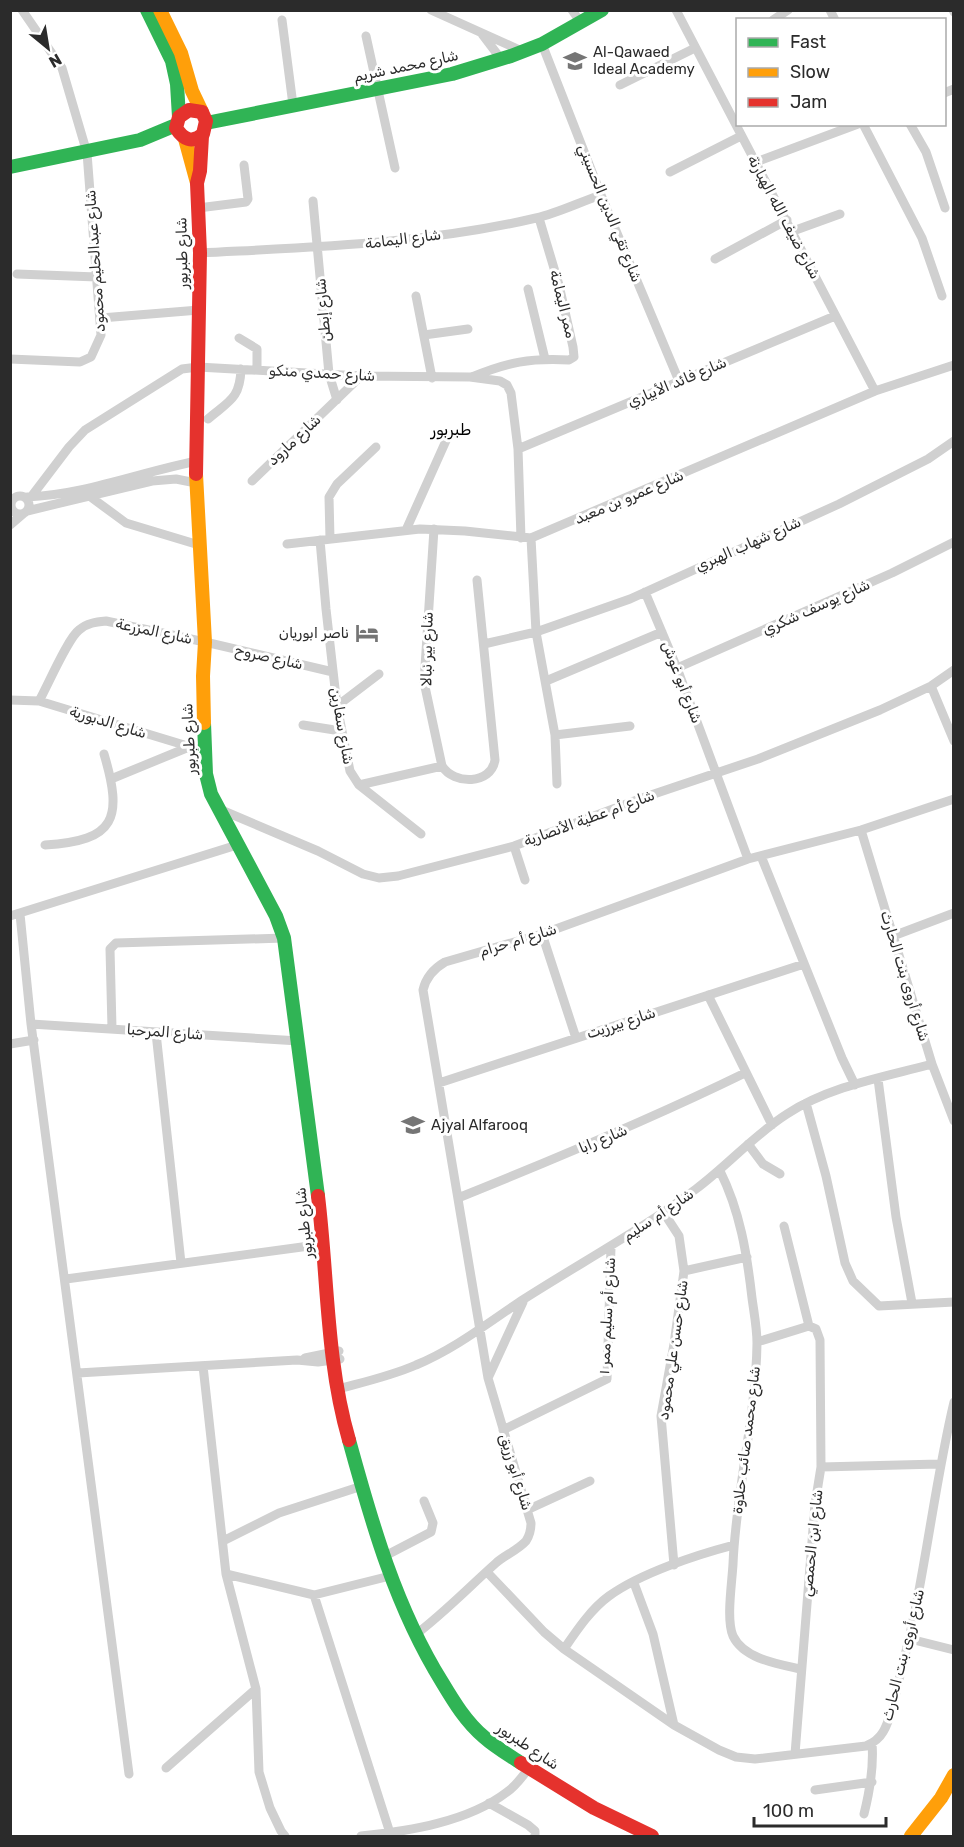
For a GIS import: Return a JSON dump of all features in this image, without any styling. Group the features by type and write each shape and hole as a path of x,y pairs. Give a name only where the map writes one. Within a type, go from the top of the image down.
{"street":[{"name":"شارع عبدالحليم محمود","path":"10,359 70,363 87,360 99,342 101,318 87,153 62,68 22,10"},
{"name":"شارع طبربور","path":"147,10 172,62 177,84 180,130 197,183"},
{"name":"شارع طبربور","path":"160,10 182,53 204,124 197,183 200,253 196,483 204,642 204,751 209,787 237,845 272,908 284,938 324,1244 335,1355 342,1391 354,1430 361,1481 383,1557 415,1635 447,1693 468,1721 493,1745 529,1768 600,1811 652,1836"},
{"path":"431,10 524,52"},
{"path":"572,10 581,23"},
{"name":"شارع محمد شريم","path":"204,124 452,74 524,52 602,10"},
{"name":"شارع ضيف الله الهبارنة","path":"676,10 875,391"},
{"path":"282,20 293,105"},
{"path":"482,34 501,59"},
{"path":"366,36 395,168"},
{"name":"شارع تقي الدين الحسيني","path":"542,44 601,195 679,381"},
{"path":"620,85 695,48"},
{"path":"189,110 204,124 192,141 180,130 189,110"},
{"path":"756,162 853,126"},
{"path":"865,126 917,227 942,296"},
{"path":"911,126 928,159 945,208"},
{"path":"10,167 87,153 180,130"},
{"path":"670,172 741,136"},
{"path":"198,208 246,202 248,199 243,165"},
{"name":"شارع اليمامة","path":"200,253 318,247 434,236 539,218 601,195"},
{"name":"شارع إبطن","path":"313,201 329,374"},
{"path":"793,231 840,214"},
{"name":"ممر اليمامة","path":"470,377 512,363 545,359 572,360 574,352 559,285 539,218"},
{"path":"715,259 787,220"},
{"path":"17,274 97,277"},
{"path":"528,289 545,359"},
{"path":"416,296 432,378"},
{"path":"101,318 199,310"},
{"name":"شارع فائد الأبياري","path":"518,449 835,316"},
{"path":"424,335 468,329"},
{"path":"239,338 256,349 257,370"},
{"name":"شارع عمرو بن معبد","path":"526,538 875,391 954,365"},
{"name":"شارع حمدي منكو","path":"16,502 85,430 182,369 198,367 361,376 470,377 500,381 507,385 511,393 536,632 555,735 556,784"},
{"path":"208,419 235,396 241,384 241,369"},
{"path":"329,374 337,400"},
{"name":"شارع مارود","path":"252,481 361,376"},
{"path":"406,530 449,434"},
{"name":"شارع شهاب الهبري","path":"536,632 645,592 870,489 928,459 954,441"},
{"name":"شارع سفارين","path":"376,447 337,484 330,497 325,540 333,672 341,731 349,765 359,785 442,766"},
{"path":"16,502 62,494 197,460"},
{"path":"16,502 15,512 25,512 88,495 161,480 176,479 196,483"},
{"path":"88,495 126,523 200,545"},
{"path":"10,525 25,512 29,503 16,502"},
{"path":"287,544 406,530 434,529 526,538"},
{"name":"شارع بير نبالا","path":"434,529 424,682 442,766"},
{"name":"شارع يوسف شكري","path":"677,668 882,578 954,542"},
{"path":"442,766 452,776 468,780 485,776 494,766 495,755 477,580"},
{"name":"شارع أبو غوش","path":"645,592 677,668 748,859"},
{"name":"شارع المزرعة","path":"39,701 74,634 86,625 106,621 204,642"},
{"path":"484,644 536,632"},
{"path":"546,681 662,632"},
{"name":"شارع صروح","path":"204,642 333,672"},
{"name":"شارع أم عطية الأنصارية","path":"219,809 318,851 363,874 379,878 398,876 514,846 758,759 825,733 931,686 954,670"},
{"path":"337,706 379,674"},
{"path":"931,686 954,741"},
{"name":"شارع الدبورية","path":"10,700 39,701 204,751"},
{"path":"303,725 341,731"},
{"path":"555,735 630,726"},
{"path":"111,779 189,747"},
{"path":"45,845 80,841 98,832 109,822 114,813 111,779 104,754"},
{"path":"359,785 421,834"},
{"name":"شارع أم حرام","path":"479,1331 423,990 427,979 438,966 542,934 748,859 861,830 954,799"},
{"name":"شارع أروى بنت الحارث","path":"861,830 932,1064 954,1121"},
{"path":"129,1774 66,1279 15,915 237,845"},
{"path":"514,846 525,880"},
{"path":"761,856 855,1085"},
{"path":"892,936 954,913"},
{"path":"542,934 576,1038"},
{"path":"112,1028 110,949 116,943 284,938"},
{"name":"شارع بيرزيت","path":"439,1083 804,964"},
{"path":"708,995 772,1125"},
{"name":"شارع المرحبا","path":"31,1024 299,1041"},
{"path":"156,1033 181,1263"},
{"path":"10,1044 34,1040"},
{"name":"شارع أم سليم","path":"342,1391 369,1385 415,1365 479,1331 524,1299 664,1213 720,1172 748,1144 772,1125 806,1103 855,1085 932,1064"},
{"name":"شارع رابا","path":"458,1198 597,1142 745,1073"},
{"path":"878,1079 896,1217 912,1303"},
{"path":"806,1103 848,1270 854,1281 874,1304 884,1307 912,1303 954,1302"},
{"path":"748,1144 759,1160 780,1174"},
{"name":"شارع محمد صائب حلاوة","path":"720,1172 736,1208 747,1257 757,1342 734,1545 731,1623 733,1635 746,1652 800,1669"},
{"name":"شارع حسن علي محمود","path":"664,1213 679,1236 684,1271 661,1416 674,1565"},
{"path":"757,1342 809,1326 784,1226"},
{"path":"66,1279 324,1244"},
{"name":"شارع أم سليم ممر ١","path":"503,1430 607,1379 611,1247"},
{"path":"684,1271 747,1257"},
{"path":"488,1378 524,1299"},
{"name":"شارع ابن الحمصي","path":"795,1754 800,1669 815,1504 821,1467 820,1340 816,1329 809,1326"},
{"name":"شارع أبو زريق","path":"415,1635 528,1539 531,1532 531,1523 488,1378 479,1331"},
{"path":"78,1373 297,1360 335,1355"},
{"path":"203,1366 226,1574 256,1689 259,1772 270,1808 285,1836"},
{"name":"شارع أروى بنت الحارث","path":"872,1743 879,1738 885,1728 910,1639 939,1464 954,1402"},
{"path":"821,1467 939,1464"},
{"path":"223,1541 279,1513 361,1481"},
{"path":"527,1510 590,1481"},
{"path":"383,1557 431,1532 433,1523 424,1501"},
{"path":"564,1649 583,1623 610,1596 674,1565 734,1545"},
{"path":"487,1572 532,1620 564,1649 674,1725 719,1750 755,1759 859,1748 872,1743 872,1782 864,1814"},
{"path":"226,1574 314,1594 390,1576"},
{"path":"634,1583 653,1634 674,1725"},
{"path":"314,1594 390,1833"},
{"path":"910,1639 954,1650"},
{"path":"165,1768 256,1689"},
{"path":"361,1836 433,1825 489,1803 509,1791 529,1768"},
{"path":"911,1836 952,1781"},
{"path":"815,1790 872,1782"},
{"path":"489,1803 534,1829 535,1836"}],"traffic: fast":[{"path":"147,10 172,61 177,84 179,117"},
{"path":"206,123 452,74 542,44 602,10"},
{"path":"10,167 140,140 176,125"},
{"path":"204,723 206,774 211,794 276,916 284,938 318,1196"},
{"path":"349,1440 387,1565 411,1625 426,1654 451,1697 472,1725 493,1744 521,1763"}],"traffic: slow":[{"path":"160,10 181,53 192,91 202,112"},
{"path":"185,139 197,183"},
{"path":"196,474 205,642 204,723"},
{"path":"911,1836 941,1798 954,1775"}],"traffic: jam":[{"path":"189,110 202,112 206,121 203,134 195,139 188,139 176,128 179,117 189,110"},
{"path":"196,474 200,253 197,183 202,136"},
{"path":"318,1196 332,1350 341,1410 349,1440"},
{"path":"521,1763 594,1808 652,1836"}],"place":[{"name":"Al-Qawaed Ideal Academy","path":"575,61"},
{"name":"ناصر ابوريان","path":"367,633"},
{"name":"Ajyal Alfarooq","path":"413,1125"}],"district":[{"name":"طبربور","path":"451,429"}]}
